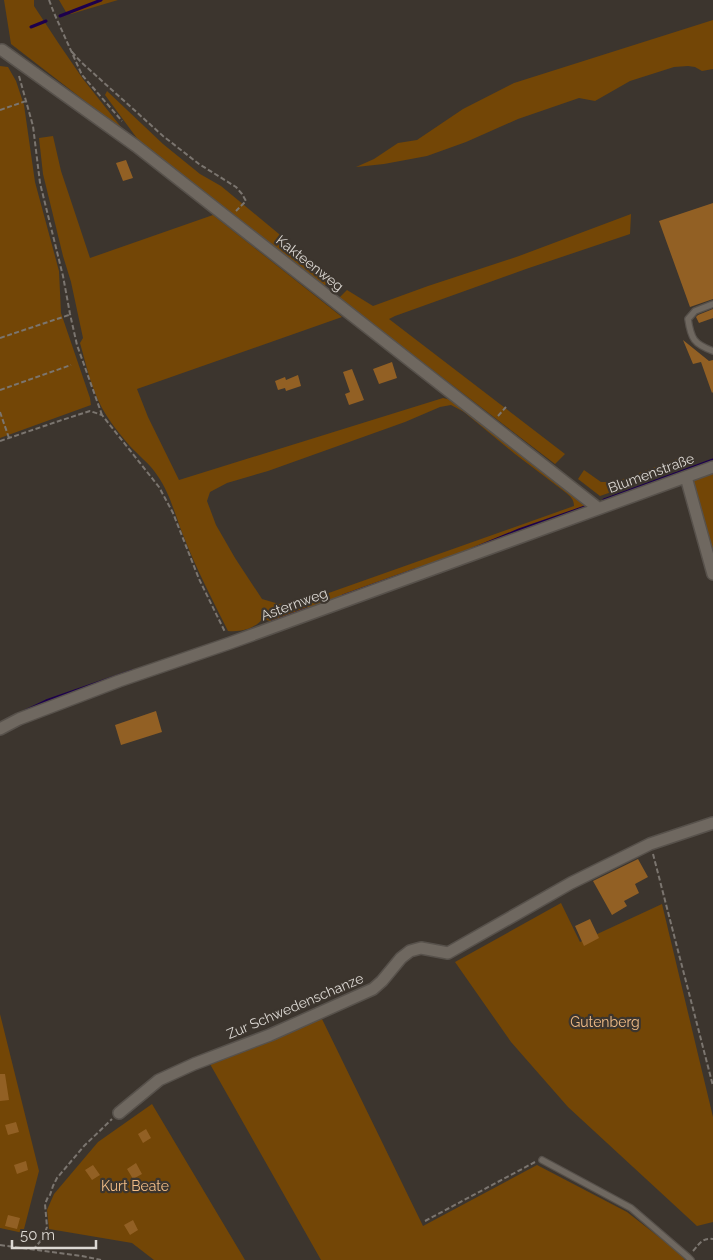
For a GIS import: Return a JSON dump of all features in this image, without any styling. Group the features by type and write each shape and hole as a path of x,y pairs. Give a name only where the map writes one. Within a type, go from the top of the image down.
{"street":[{"name":"Kakteenweg","path":"1,49 136,146 598,508"},
{"name":"Blumenstraße","path":"598,508 713,467"},
{"path":"686,477 713,574"},
{"name":"Asternweg","path":"0,729 19,719 119,681 230,643 598,508"},
{"name":"Zur Schwedenschanze","path":"119,1113 159,1080 194,1064 270,1035 373,988 410,951 421,948 448,953 570,883 650,844 713,823"}],"lane":[{"path":"713,304 694,311 688,319 690,332 698,345 713,351"},
{"path":"542,1160 631,1208 689,1258"}],"path":[{"path":"49,0 82,75 125,124"},
{"path":"72,52 80,62 163,136 198,164 236,187 246,201 228,218"},
{"path":"14,58 33,126 40,183 63,276 77,345 102,415 160,487 230,643"},
{"path":"0,110 26,101"},
{"path":"0,338 70,314"},
{"path":"0,390 71,365"},
{"path":"0,412 9,438"},
{"path":"0,441 90,412 102,415"},
{"path":"650,844 713,1086"},
{"path":"33,1250 43,1238 47,1227 45,1204 57,1178 84,1146 105,1124 119,1113"},
{"path":"425,1221 542,1160"},
{"path":"689,1258 700,1243 706,1239 713,1239"},
{"path":"0,1245 101,1260"}],"green space":[{"path":"4,0 34,0 34,6 83,79 125,132 11,44"},
{"path":"59,0 118,0 71,14 66,12"},
{"path":"713,20 713,69 702,71 688,66 674,67 630,81 595,101 579,98 518,119 466,142 427,156 356,167 374,159 398,143 417,140 463,109 514,83"},
{"path":"0,66 8,67 16,81 24,105 35,182 59,271 61,313 91,405 0,438"},
{"path":"107,91 163,144 200,174 221,186 332,278 323,287 139,141 105,95"},
{"path":"53,136 61,171 90,258 213,215 342,317 137,389 148,417 179,480 443,398 456,401 583,500 586,505 584,509 526,528 285,616 270,621 263,619 247,629 228,631 193,559 162,482 151,467 114,427 95,392 80,343 83,338 71,282 43,174 39,138","holes":["451,405 464,412 569,495 574,506 306,601 279,604 262,599 216,525 207,501 210,492 227,483 268,471 405,422 440,407"]},
{"path":"631,214 630,234 526,269 389,319 565,454 555,464 339,298 347,290 373,306 519,256"},
{"path":"680,458 692,464 600,496 578,479 584,470 601,482 615,482"},
{"path":"713,472 713,556 693,479"},
{"name":"Gutenberg","path":"561,903 580,942 662,904 713,1117 713,1222 697,1226 568,1107 511,1042 455,962"},
{"path":"0,1014 39,1171 23,1233 0,1228"},
{"path":"321,1017 423,1226 537,1165 627,1212 682,1255 685,1260 321,1260 210,1064"},
{"name":"Kurt Beate","path":"152,1104 245,1260 154,1260 132,1243 49,1229 47,1210 54,1194 98,1142"}],"building":[{"path":"126,160 133,178 123,181 116,163"},
{"path":"713,203 713,299 690,307 659,221"},
{"path":"713,309 713,318 699,323 696,317 698,315"},
{"path":"683,340 709,361 713,360 712,393 701,362 693,364"},
{"path":"392,362 397,378 379,384 373,369"},
{"path":"352,369 364,400 349,405 345,394 350,392 343,372"},
{"path":"298,375 301,386 286,391 285,388 278,390 275,381 285,377 286,380"},
{"path":"156,711 162,732 121,745 115,725"},
{"path":"638,859 648,877 635,884 639,893 624,901 627,906 612,915 593,881"},
{"path":"590,919 599,938 584,946 575,926"},
{"path":"0,1074 5,1074 9,1100 0,1101"},
{"path":"16,1122 19,1132 8,1135 5,1125"},
{"path":"146,1129 151,1138 143,1143 138,1134"},
{"path":"26,1161 28,1170 17,1174 14,1165"},
{"path":"136,1163 142,1174 133,1179 127,1169"},
{"path":"93,1165 100,1175 92,1180 85,1170"},
{"path":"8,1215 20,1218 17,1229 5,1226"},
{"path":"133,1220 138,1230 130,1235 124,1225"}],"waterway":[{"path":"60,16 101,0"},
{"path":"31,27 46,21"},
{"path":"604,500 713,460"},
{"path":"473,549 519,530 585,507"},
{"path":"343,596 415,570"},
{"path":"272,622 307,609"},
{"path":"25,711 46,701 132,671"}]}
